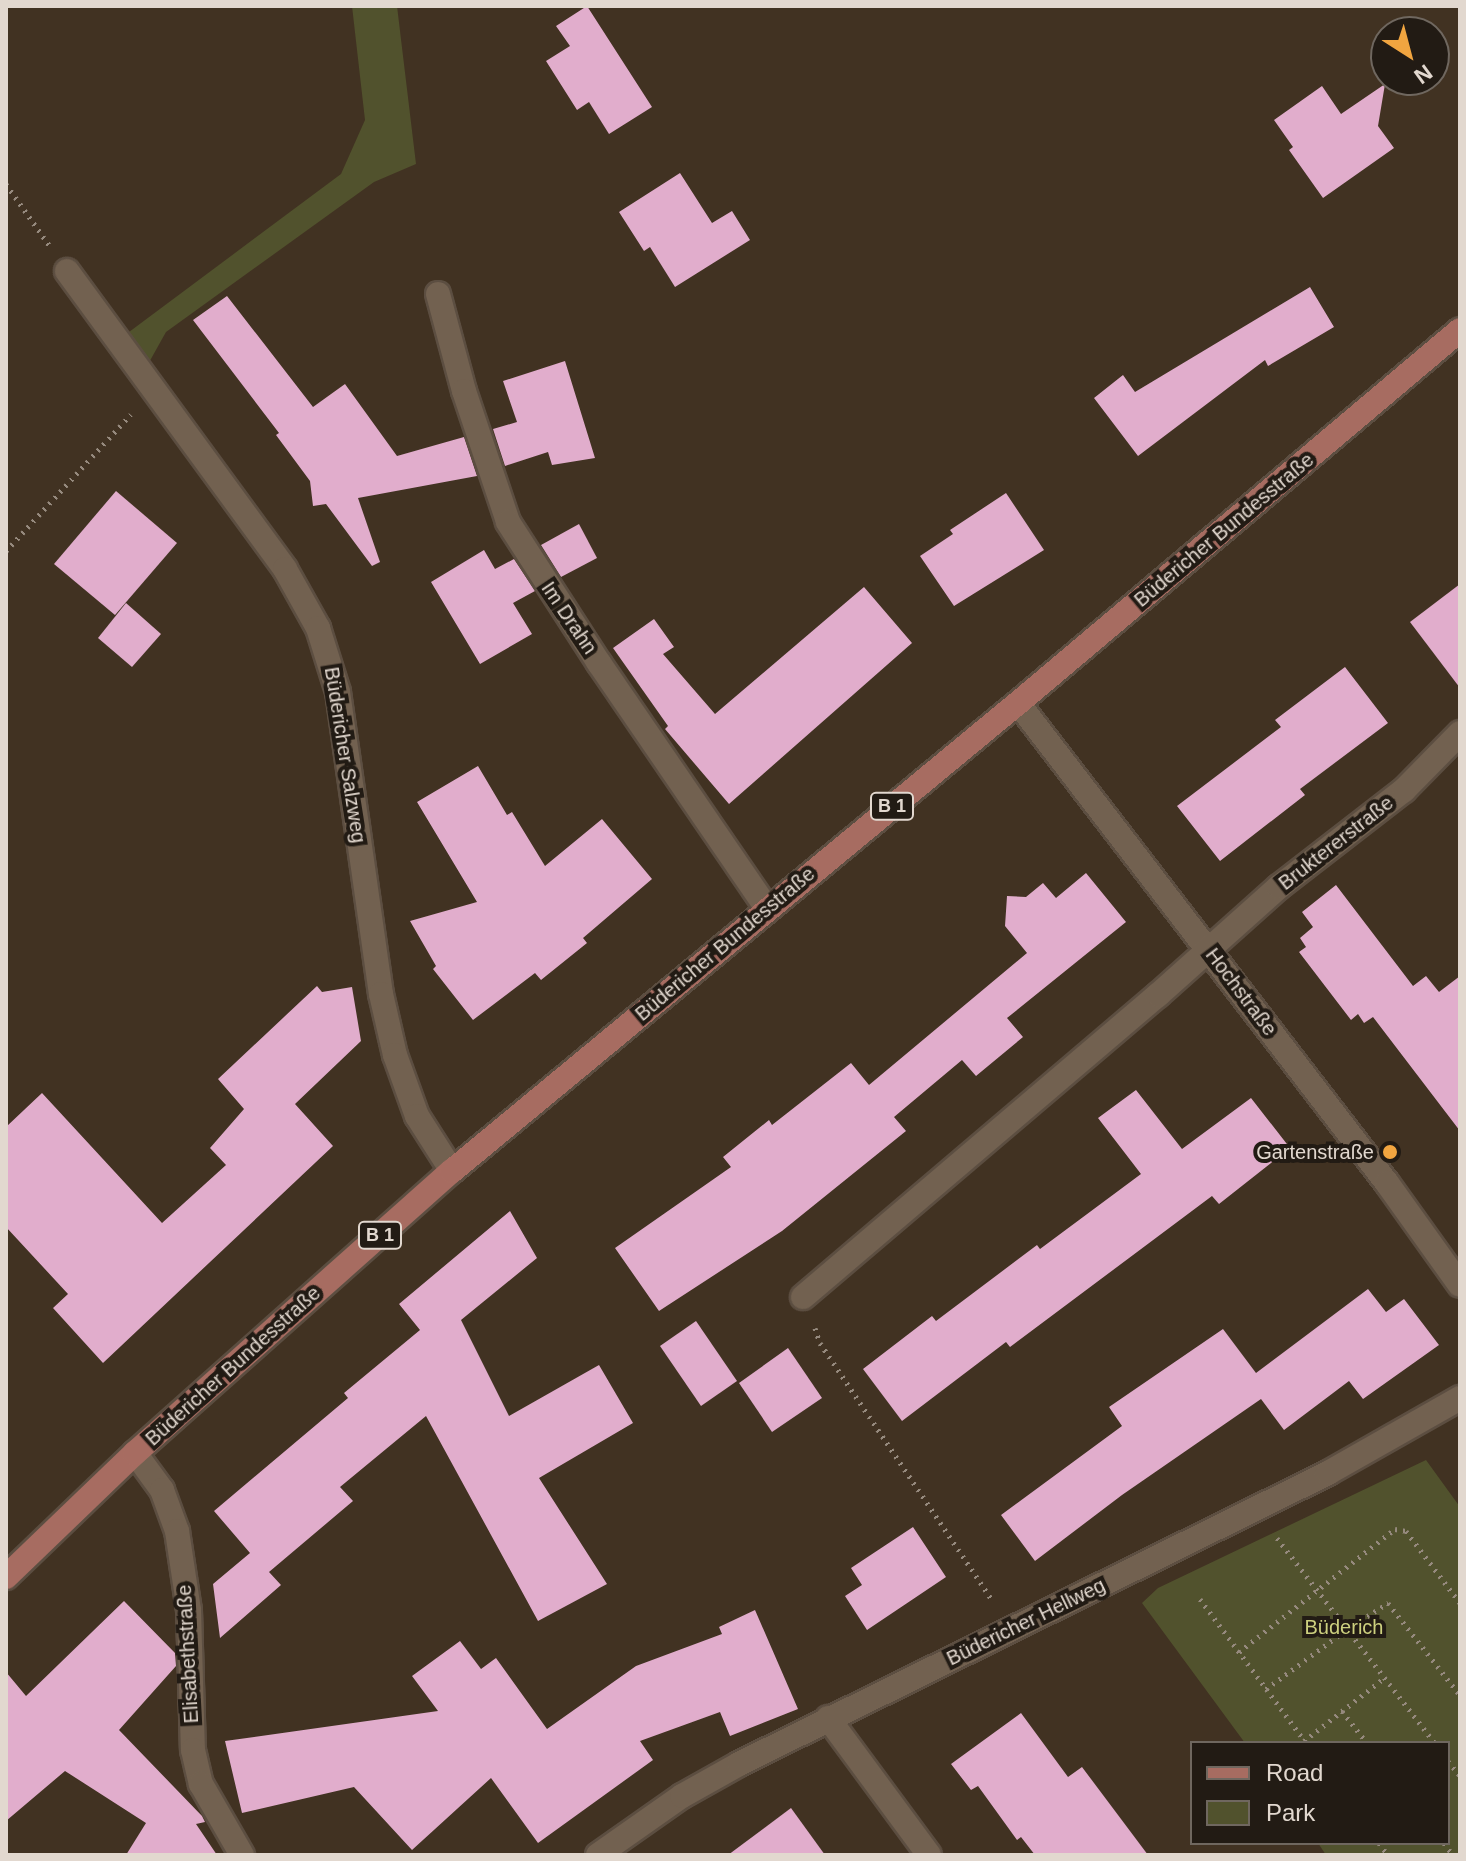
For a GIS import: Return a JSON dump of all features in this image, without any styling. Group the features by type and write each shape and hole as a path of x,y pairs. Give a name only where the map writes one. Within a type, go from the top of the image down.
{"main road":[{"name":"Büdericher Bundesstraße","path":"6,1577 135,1453 452,1171 1018,703 1460,330"}],"street":[{"name":"Büdericher Salzweg","path":"67,271 285,569 318,628 338,692 381,994 395,1055 417,1116 452,1171"},
{"name":"Im Drahn","path":"438,294 464,391 508,522 599,663 767,908"},
{"name":"Hochstraße","path":"1018,703 1209,949 1460,1285"},
{"name":"Bruktererstraße","path":"1209,949 1279,887 1404,790 1460,733"},
{"path":"803,1297 1209,949"},
{"name":"Büdericher Hellweg","path":"598,1855 682,1796 828,1718 1328,1473 1460,1398"},
{"name":"Elisabethstraße","path":"135,1453 162,1490 177,1531 189,1610 193,1750 201,1784 242,1855"},
{"path":"828,1718 929,1855"}],"path":[{"path":"6,184 67,271"},
{"path":"6,551 154,390"},
{"path":"803,1297 820,1343 986,1590"},
{"path":"1239,1652 1319,1592 1395,1529 1402,1529 1460,1603"},
{"path":"1277,1538 1433,1741"},
{"path":"1200,1599 1304,1741"},
{"path":"1266,1689 1388,1603 1460,1695"},
{"path":"1306,1741 1384,1678"},
{"path":"1342,1711 1365,1741"}],"green space":[{"path":"352,6 397,6 416,164 374,182 166,332 147,366 125,335 341,174 365,120"},
{"name":"Büderich","path":"1426,1460 1460,1507 1460,1855 1326,1855 1319,1845 1450,1845 1450,1741 1244,1741 1142,1603 1158,1588"}],"building":[{"path":"587,6 652,107 609,134 589,102 577,110 546,61 570,46 556,26"},
{"path":"1322,86 1341,114 1370,94 1383,96 1378,126 1394,148 1323,198 1289,150 1293,147 1274,120"},
{"path":"680,173 712,223 732,211 750,240 675,287 650,247 644,251 619,212"},
{"path":"1310,287 1334,327 1268,366 1265,360 1138,456 1094,398 1123,375 1135,392"},
{"path":"227,296 313,407 345,384 397,456 464,437 477,476 358,498 380,562 372,566 326,504 313,506 310,481 276,435 279,433 193,320"},
{"path":"565,361 595,458 552,465 548,452 505,466 493,429 517,422 503,381"},
{"path":"116,491 177,543 115,615 54,564"},
{"path":"1006,493 1044,550 954,606 920,556 953,534 950,530"},
{"path":"579,524 597,558 561,577 541,545"},
{"path":"484,550 495,569 514,559 535,591 513,603 532,634 480,664 431,582"},
{"path":"1460,584 1460,688 1410,622"},
{"path":"864,587 912,643 729,804 665,729 668,726 613,648 654,619 674,647 663,654 715,714"},
{"path":"126,603 161,634 132,667 98,638"},
{"path":"1345,667 1388,723 1300,789 1305,795 1220,861 1177,806 1281,727 1275,720"},
{"path":"478,766 507,815 512,812 545,866 602,819 652,879 583,938 587,943 541,980 535,973 473,1020 433,969 436,966 410,921 477,902 417,802"},
{"path":"1086,873 1126,922 1007,1018 1023,1037 976,1076 962,1060 894,1117 906,1131 782,1231 659,1311 615,1248 731,1167 723,1157 769,1120 772,1125 851,1063 869,1085 1027,953 1005,926 1007,896 1026,897 1043,883 1056,898"},
{"path":"1336,885 1413,986 1426,976 1439,992 1460,976 1460,1131 1373,1017 1364,1023 1358,1014 1351,1020 1299,952 1306,947 1300,938 1313,927 1302,912"},
{"path":"317,986 322,992 352,987 361,1041 295,1104 333,1146 103,1363 53,1308 68,1294 6,1227 6,1127 42,1093 162,1223 226,1165 210,1148 244,1109 218,1079"},
{"path":"1136,1090 1182,1149 1251,1098 1290,1148 1219,1204 1212,1196 1010,1347 1006,1342 902,1421 863,1369 932,1316 936,1321 1037,1245 1040,1249 1141,1174 1098,1118"},
{"path":"510,1211 537,1258 461,1320 509,1416 599,1365 633,1423 539,1478 607,1584 538,1621 426,1416 340,1487 353,1501 269,1572 281,1585 220,1638 213,1584 250,1553 214,1511 348,1398 344,1393 420,1330 399,1304"},
{"path":"1368,1289 1386,1312 1404,1299 1439,1345 1363,1399 1349,1381 1284,1430 1261,1399 1122,1495 1035,1561 1001,1515 1122,1426 1109,1407 1223,1329 1256,1373"},
{"path":"696,1321 737,1381 701,1406 660,1346"},
{"path":"788,1348 822,1398 772,1432 739,1383"},
{"path":"913,1527 946,1577 867,1630 845,1596 862,1585 851,1568"},
{"path":"124,1601 175,1653 176,1666 119,1730 202,1816 205,1822 196,1824 217,1855 126,1855 146,1823 65,1771 6,1821 6,1672 26,1696"},
{"path":"755,1610 798,1709 730,1736 720,1712 640,1741 653,1760 538,1843 491,1778 412,1850 354,1787 242,1813 225,1741 438,1711 412,1676 460,1641 481,1669 496,1658 547,1729 636,1666 722,1634 719,1627"},
{"path":"1021,1713 1068,1777 1082,1767 1148,1855 1035,1855 1021,1837 1017,1840 978,1786 971,1790 951,1764"},
{"path":"791,1808 825,1855 728,1855"}],"place":[{"name":"Gartenstraße","path":"1390,1152"}]}
